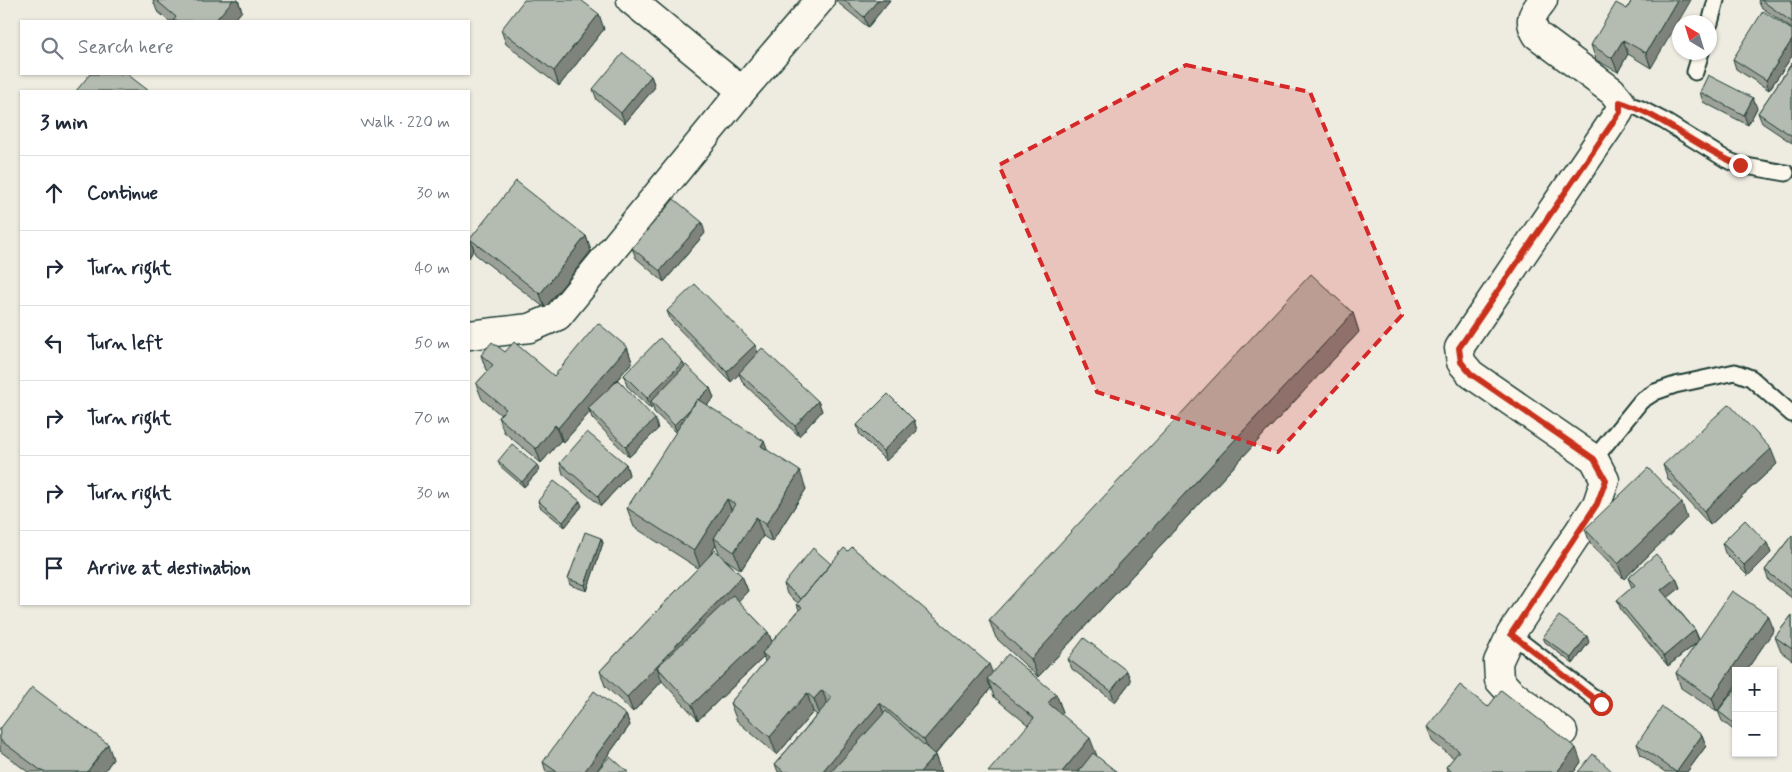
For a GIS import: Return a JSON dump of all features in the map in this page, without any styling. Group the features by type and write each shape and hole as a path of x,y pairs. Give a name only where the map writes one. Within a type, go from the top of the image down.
{"street":[{"path":"632,0 742,91"},
{"path":"470,335 530,328 558,316 742,91 820,0"},
{"path":"1543,0 1532,16 1532,26 1537,35 1612,91 1620,102 1620,112 1459,348 1461,362 1471,374 1594,459 1606,480 1597,504 1511,634 1498,662 1499,680 1510,692 1563,732"}],"lane":[{"path":"1712,15 1716,0"},
{"path":"1695,72 1699,60"},
{"path":"1620,102 1639,108 1664,121 1727,160 1740,165 1786,173"},
{"path":"1594,459 1641,401 1654,392 1675,385 1736,372 1751,378 1792,414"},
{"path":"1511,634 1601,704"}],"highlighted area":[{"path":"1186,65 1310,92 1402,315 1278,452 1097,392 999,165"}],"building":[{"path":"156,0 233,0 216,20 174,20 176,17"},
{"path":"524,0 581,0 599,14 554,71 501,30"},
{"path":"844,0 878,0 864,17"},
{"path":"1632,0 1677,0 1646,53 1623,40 1612,58 1591,45 1616,3 1627,9"},
{"path":"1761,0 1792,0 1792,22"},
{"path":"1763,11 1792,30 1792,40 1766,80 1733,59"},
{"path":"623,53 651,76 621,113 593,89"},
{"path":"1792,63 1792,136 1758,113"},
{"path":"89,75 128,75 148,90 77,90"},
{"path":"1708,75 1753,98 1744,115 1700,92"},
{"path":"516,181 586,236 540,294 470,239"},
{"path":"674,199 702,222 660,271 632,248"},
{"path":"1311,274 1353,313 1031,659 989,620"},
{"path":"695,284 755,345 727,372 667,311"},
{"path":"598,323 627,347 558,428 555,425 536,449 498,417 506,409 476,384 493,365 481,355 492,342 505,352 514,342 554,376"},
{"path":"660,338 683,362 647,398 624,375"},
{"path":"762,348 818,401 795,426 739,373"},
{"path":"686,365 710,388 697,399 694,405 674,425 651,401"},
{"path":"618,380 655,419 626,447 588,408"},
{"path":"888,394 914,420 883,451 857,425"},
{"path":"697,399 764,441 761,446 800,471 766,524 756,517 734,552 714,538 735,504 727,499 694,551 627,508"},
{"path":"1729,404 1771,449 1704,511 1663,465"},
{"path":"587,432 626,464 598,496 560,463"},
{"path":"512,444 537,465 522,482 498,461"},
{"path":"1648,468 1682,503 1618,564 1585,529"},
{"path":"554,481 580,501 563,522 538,501"},
{"path":"1745,520 1767,543 1744,565 1722,543"},
{"path":"585,532 601,538 585,585 568,579"},
{"path":"1792,535 1792,591 1765,570"},
{"path":"852,547 989,664 924,740 880,703 822,772 784,772 775,764 832,698 822,690 814,699 807,693 770,737 730,703 768,658 762,653 802,607 797,604 844,548 848,551"},
{"path":"813,548 831,564 801,599 784,584"},
{"path":"715,550 742,576 627,697 600,671"},
{"path":"1656,554 1676,578 1661,590 1695,630 1664,656 1617,600 1635,585 1628,578"},
{"path":"1732,591 1768,615 1712,698 1676,673"},
{"path":"733,595 768,632 692,705 657,667"},
{"path":"1792,615 1792,649 1775,637"},
{"path":"1559,616 1587,636 1571,658 1543,637"},
{"path":"1084,638 1127,671 1111,691 1068,659"},
{"path":"1008,654 1056,694 1048,703 1090,738 1062,772 988,772 1034,718 987,679"},
{"path":"1460,685 1488,707 1501,690 1576,748 1557,772 1452,772 1446,767 1459,751 1427,727"},
{"path":"32,687 108,744 87,772 43,772 0,740 0,729"},
{"path":"594,691 626,715 584,772 557,772 543,762"},
{"path":"1732,693 1732,722 1718,711"},
{"path":"1662,707 1702,735 1676,772 1637,744"},
{"path":"886,711 935,755 920,772 831,772"},
{"path":"1093,753 1117,772 1078,772"},
{"path":"1593,754 1613,772 1578,772"},
{"path":"610,756 628,772 596,772"}],"route":[{"path":"1601,704 1511,634 1597,504 1606,480 1594,459 1471,374 1461,362 1459,348 1620,112 1620,102 1639,108 1664,121 1727,160 1740,165"}]}
